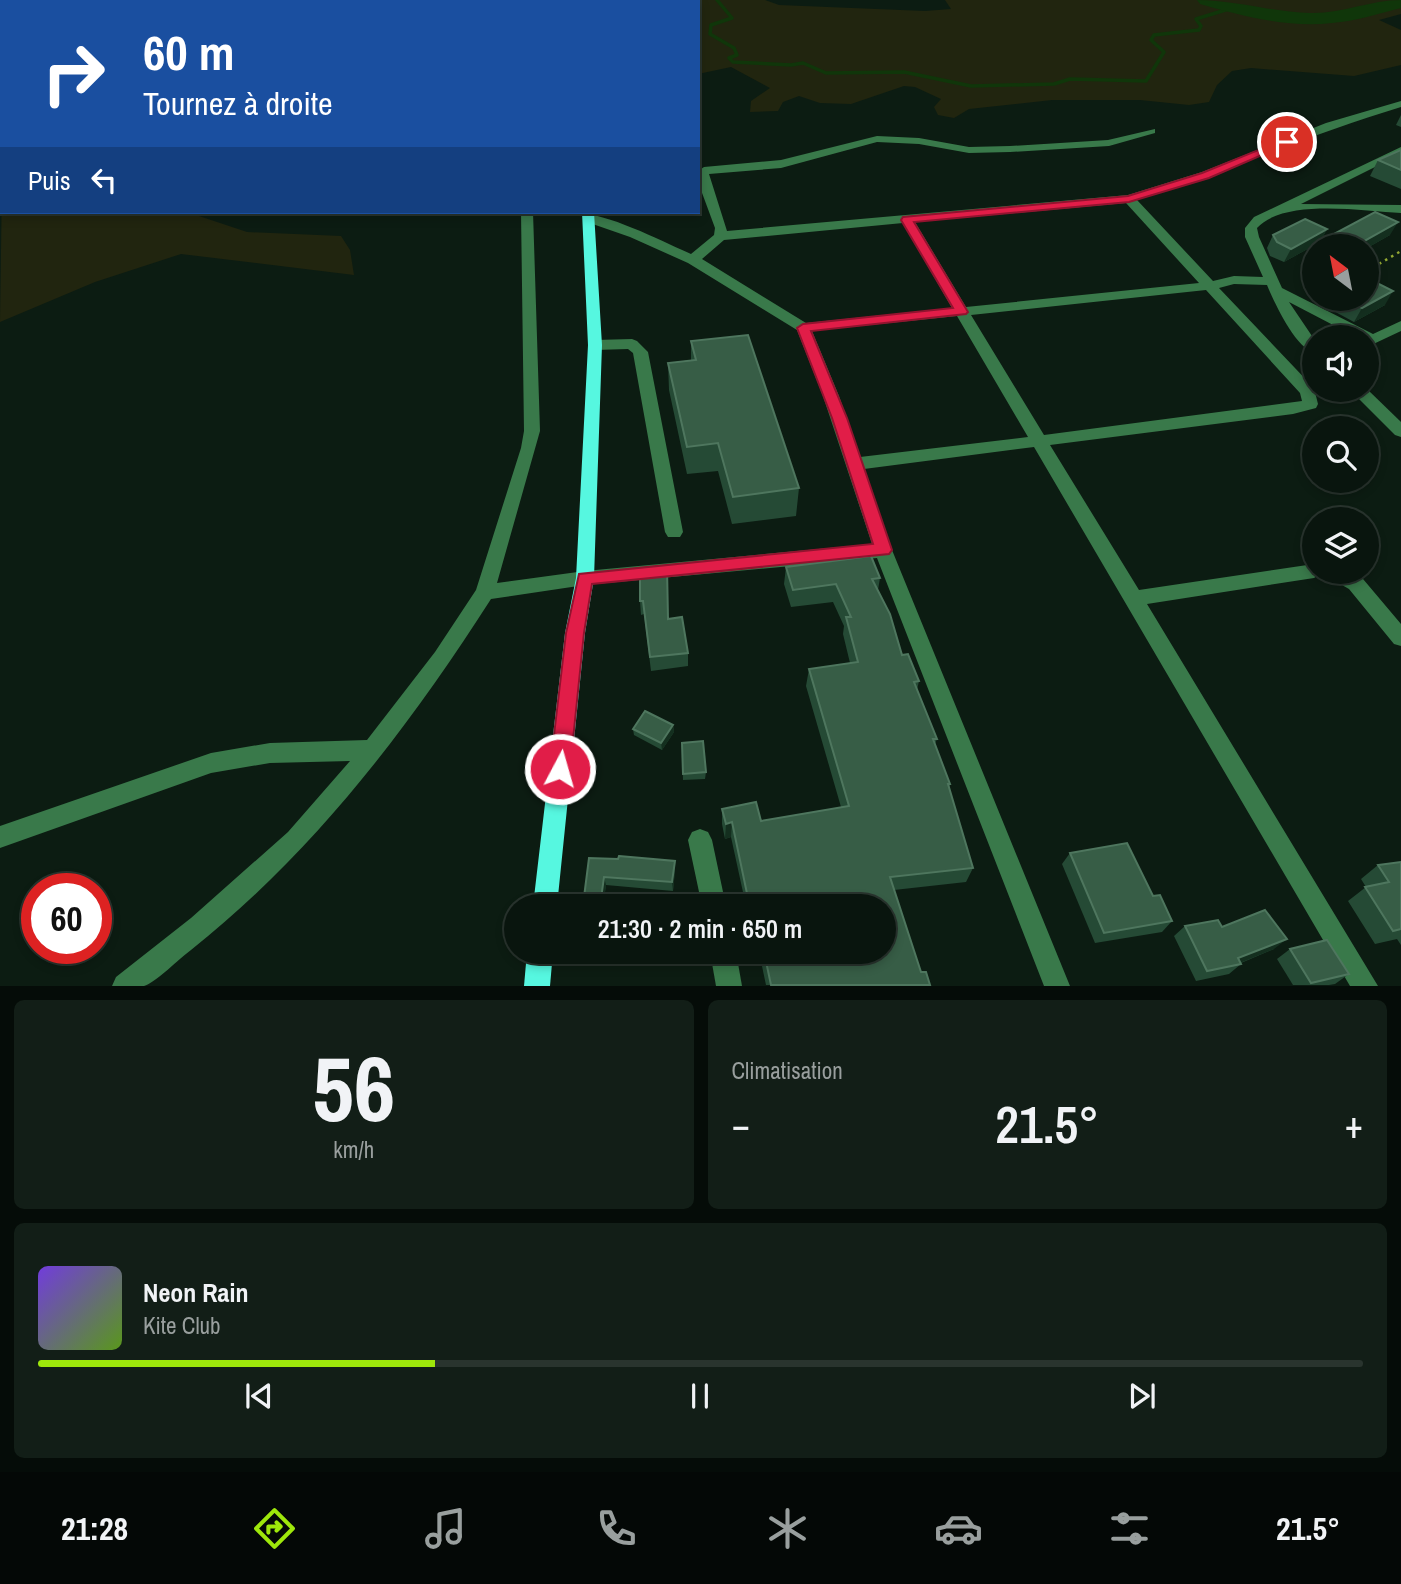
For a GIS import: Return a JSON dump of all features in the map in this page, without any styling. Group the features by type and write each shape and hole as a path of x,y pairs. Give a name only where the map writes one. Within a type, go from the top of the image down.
{"main road":[{"path":"546,894 575,633 585,578 595,345 588,215"},
{"path":"537,985 539,964"}],"street":[{"path":"693,260 720,236 1129,199 1206,175 1330,125 1401,104"},
{"path":"720,236 721,228 703,178 703,173 708,170 781,164 877,139 919,141 969,149 1010,149 1109,143 1151,131"},
{"path":"1302,333 1275,286 1252,237 1251,228 1258,220 1401,150"},
{"path":"855,464 1293,409 1310,404 1308,392 1129,199"},
{"path":"1282,209 1321,206 1401,209"},
{"path":"125,985 200,927 296,840 373,750 442,657 485,592 532,431 527,214"},
{"path":"588,215 693,260 803,328 855,464 883,550 1057,985"},
{"path":"907,220 1365,985"},
{"path":"803,328 1209,286 1234,279 1275,286 1341,325"},
{"path":"1379,337 1401,325"},
{"path":"595,345 632,344 640,352 674,531"},
{"path":"1371,402 1401,431"},
{"path":"485,592 585,578 883,550"},
{"path":"1135,598 1302,573"},
{"path":"1356,584 1401,638"},
{"path":"0,837 211,763 270,753 373,750"},
{"path":"700,840 711,894"},
{"path":"725,964 729,985"}],"path":[{"path":"1379,264 1401,251"}],"green space":[{"path":"700,0 765,0 779,5 925,11 951,9 945,0 1401,0 1401,14 1379,20 1401,30 1401,65 1354,76 1251,68 1232,71 1217,85 1209,102 1189,105 1140,100 1052,100 969,109 954,118 938,115 934,107 941,99 915,87 904,86 851,104 820,103 799,96 783,102 778,111 750,112 751,101 770,88 731,67 700,74"},
{"path":"2,214 196,215 247,232 341,236 350,250 354,275 181,254 95,282 0,322"}],"building":[{"path":"1401,150 1401,170 1378,160"},
{"path":"1375,212 1398,222 1377,234 1334,234"},
{"path":"1305,219 1327,229 1318,234 1302,234 1302,243 1291,249 1277,242 1273,235"},
{"path":"1379,284 1393,291 1379,299"},
{"path":"748,335 799,488 733,497 718,443 687,447 668,363 696,360 691,341"},
{"path":"871,556 880,578 872,579 890,614 902,655 908,654 919,681 914,682 937,739 933,739 950,784 973,868 890,877 896,894 747,894 732,822 726,824 722,809 756,802 761,821 849,806 809,669 858,662 846,617 851,617 836,584 793,590 786,567"},
{"path":"667,567 668,619 682,617 688,653 650,657 643,601 640,601 640,569"},
{"path":"645,711 673,725 661,743 633,729"},
{"path":"703,741 706,772 683,774 682,743"},
{"path":"1127,843 1153,896 1160,895 1172,921 1104,933 1070,853"},
{"path":"619,856 675,861 672,882 604,877 602,894 584,894 589,858 618,859"},
{"path":"1401,862 1401,929 1393,931 1365,887 1389,882 1378,865"},
{"path":"896,895 921,972 926,972 930,985 771,985 767,964 896,964"},
{"path":"1265,910 1287,939 1238,958 1241,964 1207,971 1185,926 1218,920 1222,927"},
{"path":"1327,940 1349,974 1311,983 1290,949"}],"waterway":[{"path":"717,0 732,18 711,25 710,34 734,48 737,55 729,58 733,62 791,65 803,63 826,73 904,72 971,86 1054,84 1070,79 1146,81 1164,52 1151,40 1154,35 1199,30 1201,26 1196,19 1232,8"},
{"path":"1206,0 1258,13 1312,19 1347,16 1401,3"}],"route":[{"path":"560,769 575,633 585,578 883,550 839,418 803,328 961,312 907,220 1129,199 1157,193 1287,142"}]}
